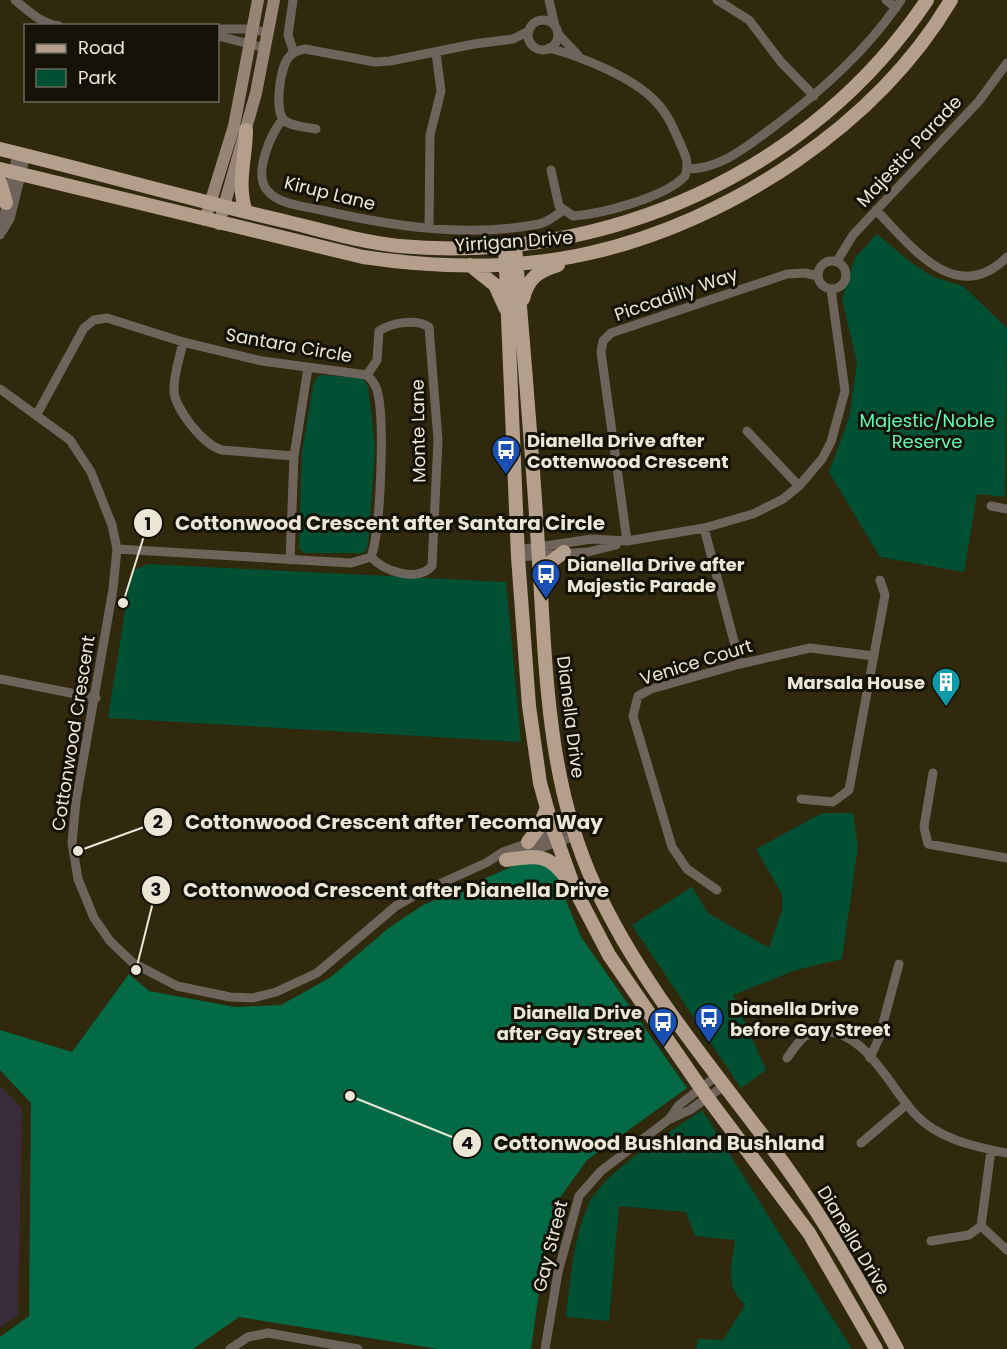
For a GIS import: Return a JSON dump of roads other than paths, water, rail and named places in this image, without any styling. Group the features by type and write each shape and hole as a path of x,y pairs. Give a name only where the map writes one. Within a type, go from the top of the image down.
{"main road":[{"name":"Yirrigan Drive","path":"0,149 217,206 397,245 464,248 510,246 564,239 652,215 695,196 776,152 854,88 897,42 927,0"},
{"name":"Yirrigan Drive","path":"11,172 219,224 363,257 411,264 512,263 589,253 633,241 745,192 787,167 862,107 908,58 951,0"},
{"path":"246,130 246,147 240,177 246,212"},
{"path":"0,182 6,203"},
{"path":"514,313 525,288 540,270 614,252 633,241"},
{"name":"Dianella Drive","path":"510,246 514,313 518,554 529,706 547,808 556,838 575,890 609,955 704,1092 809,1233 876,1349"},
{"path":"471,265 495,285 514,313"},
{"name":"Dianella Drive","path":"514,313 539,552 547,702 559,778 574,832 592,882 623,940 664,1005 812,1203 897,1349"},
{"path":"540,570 564,552"},
{"path":"528,842 540,827 547,808"},
{"path":"506,860 534,856 544,858 560,869 575,890"}],"street":[{"path":"15,0 30,13 49,24"},
{"path":"219,224 217,206 258,0"},
{"path":"205,220 217,206 246,130 266,48 274,0"},
{"path":"293,0 288,35 294,53"},
{"path":"500,42 529,31 539,21 548,0"},
{"path":"316,129 290,124 283,119 277,106 285,63 294,53 305,49 375,62 406,59 474,44 500,42 532,45 540,50 556,43 556,30 548,0"},
{"path":"717,0 749,20 781,62 814,96"},
{"path":"687,169 713,166 741,151 814,96 877,34 898,4 886,0"},
{"path":"539,21 549,21 582,59"},
{"path":"219,29 253,29 268,33"},
{"path":"529,31 532,45"},
{"path":"219,36 266,48"},
{"path":"549,48 582,59 636,85 655,100 673,127 688,160 687,169 678,184 597,213 573,216 562,210 551,170"},
{"path":"429,227 430,135 441,91 436,52"},
{"name":"Majestic Parade","path":"837,261 849,240 971,109 1007,63"},
{"name":"Kirup Lane","path":"283,119 271,134 262,177 263,185 280,201 372,221 477,230 539,224 562,210"},
{"path":"0,234 11,172 22,154"},
{"path":"0,234 10,219 11,172"},
{"path":"876,210 921,256 952,276 967,278 987,273 1007,258"},
{"path":"837,261 845,268 846,276 841,285 831,289 824,286 818,276 823,263 837,261"},
{"name":"Piccadilly Way","path":"624,542 601,352 603,341 610,333 787,274 805,273 818,276"},
{"path":"518,554 594,551 624,542 704,528 753,514 783,499 799,486 822,459 831,442 844,391 843,366 831,289"},
{"name":"Santara Circle","path":"37,414 84,328 94,320 107,318 183,342 262,361 367,375 373,382 378,398 381,458 376,538 371,557"},
{"name":"Monte Lane","path":"367,375 377,360 379,331 394,324 420,323 429,327 438,440 432,566 422,573 395,572 385,570 371,557"},
{"path":"183,342 173,390 179,405 203,440 213,448 222,450 294,456"},
{"path":"290,560 294,456 308,368"},
{"name":"Cottonwood Crescent","path":"0,389 70,440 91,472 104,499 117,549 96,698 76,801 72,843 78,879 94,918 110,941 133,963 177,986 230,997 253,998 286,988 324,968 396,906 417,894 486,863 503,852 528,842 556,838"},
{"path":"747,431 799,486"},
{"path":"991,506 1007,509"},
{"path":"704,528 740,663"},
{"path":"539,552 592,539 624,542"},
{"path":"117,549 351,563 371,557"},
{"path":"801,799 833,802 849,790 885,595 880,580"},
{"name":"Venice Court","path":"717,890 687,869 672,847 633,716 638,696 651,689 740,663 810,648 874,656"},
{"path":"0,679 96,698"},
{"path":"933,773 924,827 928,844 1007,858"},
{"name":"Cottonwood Crescent","path":"486,863 506,860 574,832"},
{"path":"870,1058 879,1038 899,964"},
{"path":"787,1058 806,1035 824,1031 842,1034 854,1041 870,1058 916,1116 954,1140 1007,1154"},
{"name":"Gay Street","path":"545,1349 558,1272 579,1196 601,1171 668,1120 690,1110 704,1092 722,1080"},
{"path":"861,1143 907,1104"},
{"path":"931,1241 969,1235 981,1226 991,1150"},
{"path":"981,1226 1007,1250"},
{"path":"230,1349 248,1337 268,1333 358,1349"}],"place":[{"name":"Dianella Drive after Cottenwood Crescent","path":"506,476"},
{"name":"Dianella Drive after Majestic Parade","path":"546,600"},
{"name":"Cottonwood Crescent after Santara Circle","path":"123,603"},
{"name":"Marsala House","path":"946,708"},
{"name":"Cottonwood Crescent after Tecoma Way","path":"78,851"},
{"name":"Cottonwood Crescent after Dianella Drive","path":"136,970"},
{"name":"Dianella Drive before Gay Street","path":"709,1044"},
{"name":"Dianella Drive after Gay Street","path":"663,1048"},
{"name":"Cottonwood Bushland Bushland","path":"350,1096"}],"park label":[{"name":"Majestic/Noble Reserve","path":"927,430"}]}
